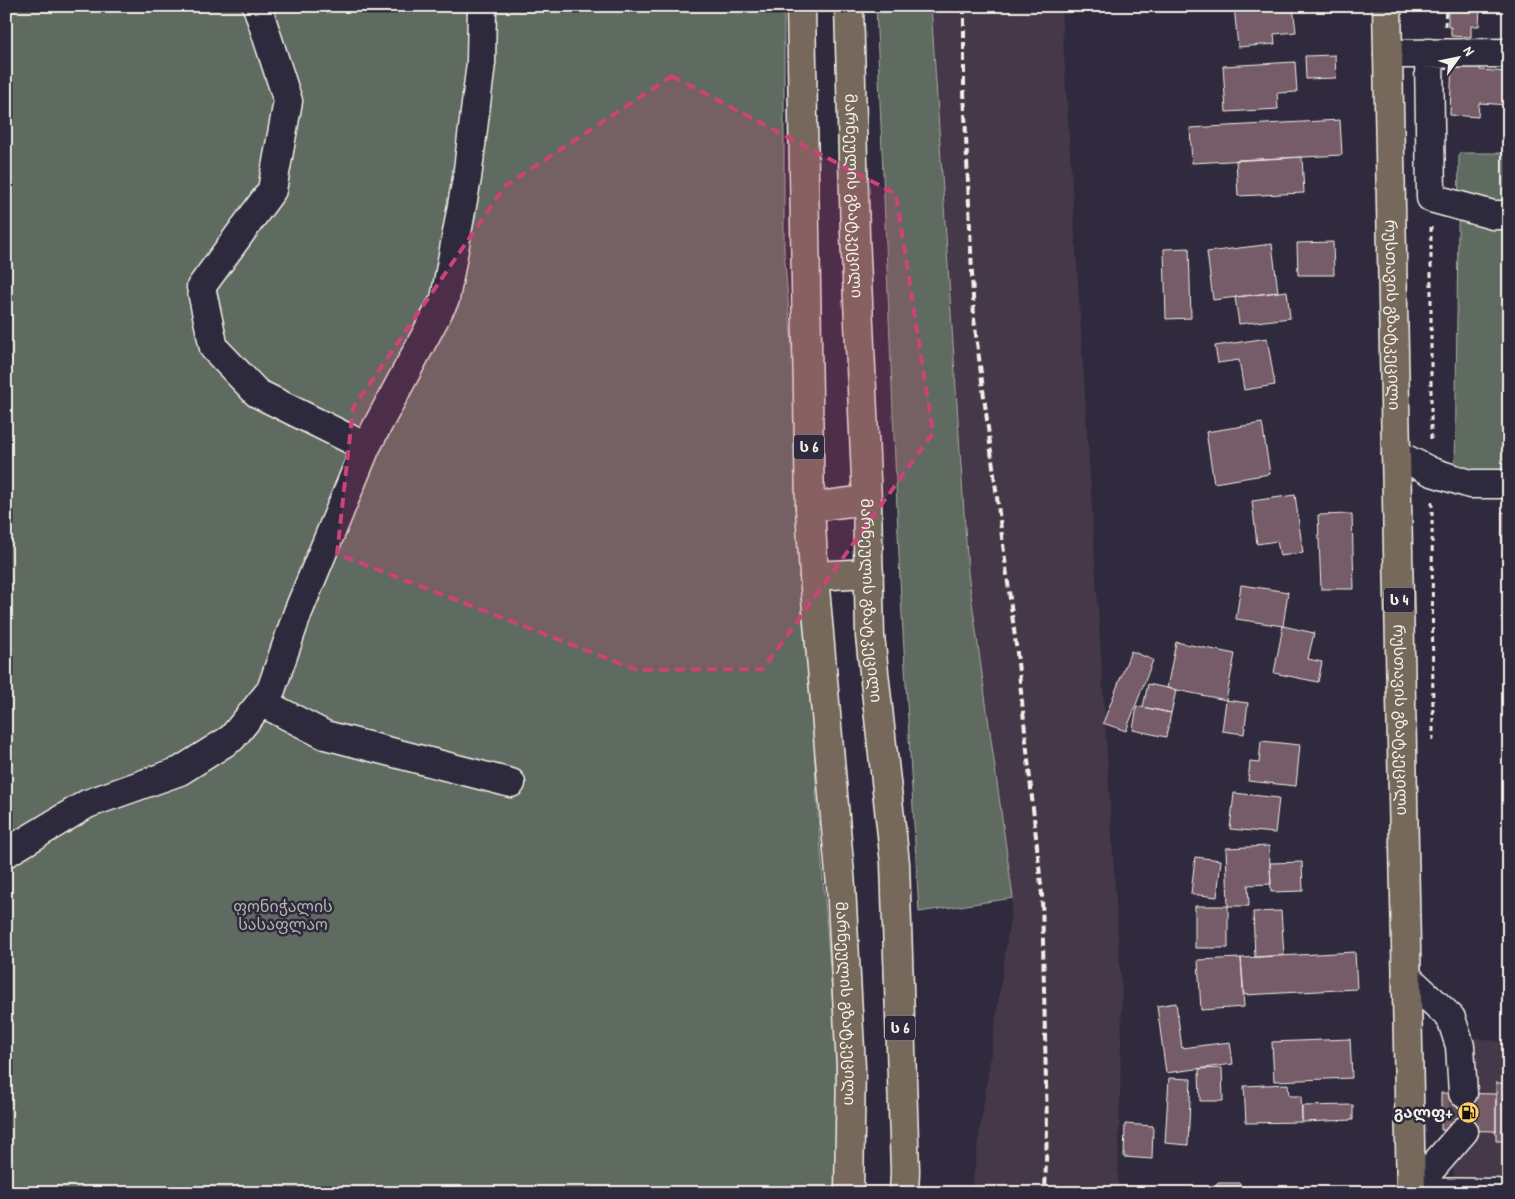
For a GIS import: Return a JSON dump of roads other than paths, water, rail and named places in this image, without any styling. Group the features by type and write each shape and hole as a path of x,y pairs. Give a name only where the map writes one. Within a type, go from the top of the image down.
{"highway":[{"name":"მარნეულის გზატკეცილი","path":"801,6 810,507 814,576 841,886 851,1067 849,1193"},
{"name":"მარნეულის გზატკეცილი","path":"849,6 855,235 867,500 870,636 895,863 905,1171 904,1193"},
{"name":"რუსთავის გზატკეცილი","path":"1387,6 1411,1192"},
{"path":"810,507 867,500"},
{"path":"814,576 869,573"}],"lane":[{"path":"257,6 288,101 272,190 201,287 214,348 257,393 366,447"},
{"path":"6,853 87,804 180,771 232,738 271,690 298,612 366,447 445,299 467,178 481,63 482,6"},
{"path":"1388,54 1509,53"},
{"path":"1429,54 1430,198 1494,215 1509,215"},
{"path":"1396,454 1432,472 1470,484 1509,484"},
{"path":"261,702 325,735 511,783"},
{"path":"1407,977 1451,1018 1460,1046 1463,1094"},
{"path":"1411,1192 1464,1131"},
{"path":"1411,1192 1496,1193"}],"tunnel":[{"path":"1463,1093 1464,1131"}],"railway":[{"path":"964,6 964,91 974,319 1017,653 1042,895 1047,1129 1045,1193"}],"place":[{"name":"გალფ+","path":"1469,1112"}],"park label":[{"name":"ფონიჭალის სასაფლაო","path":"283,915"}]}
